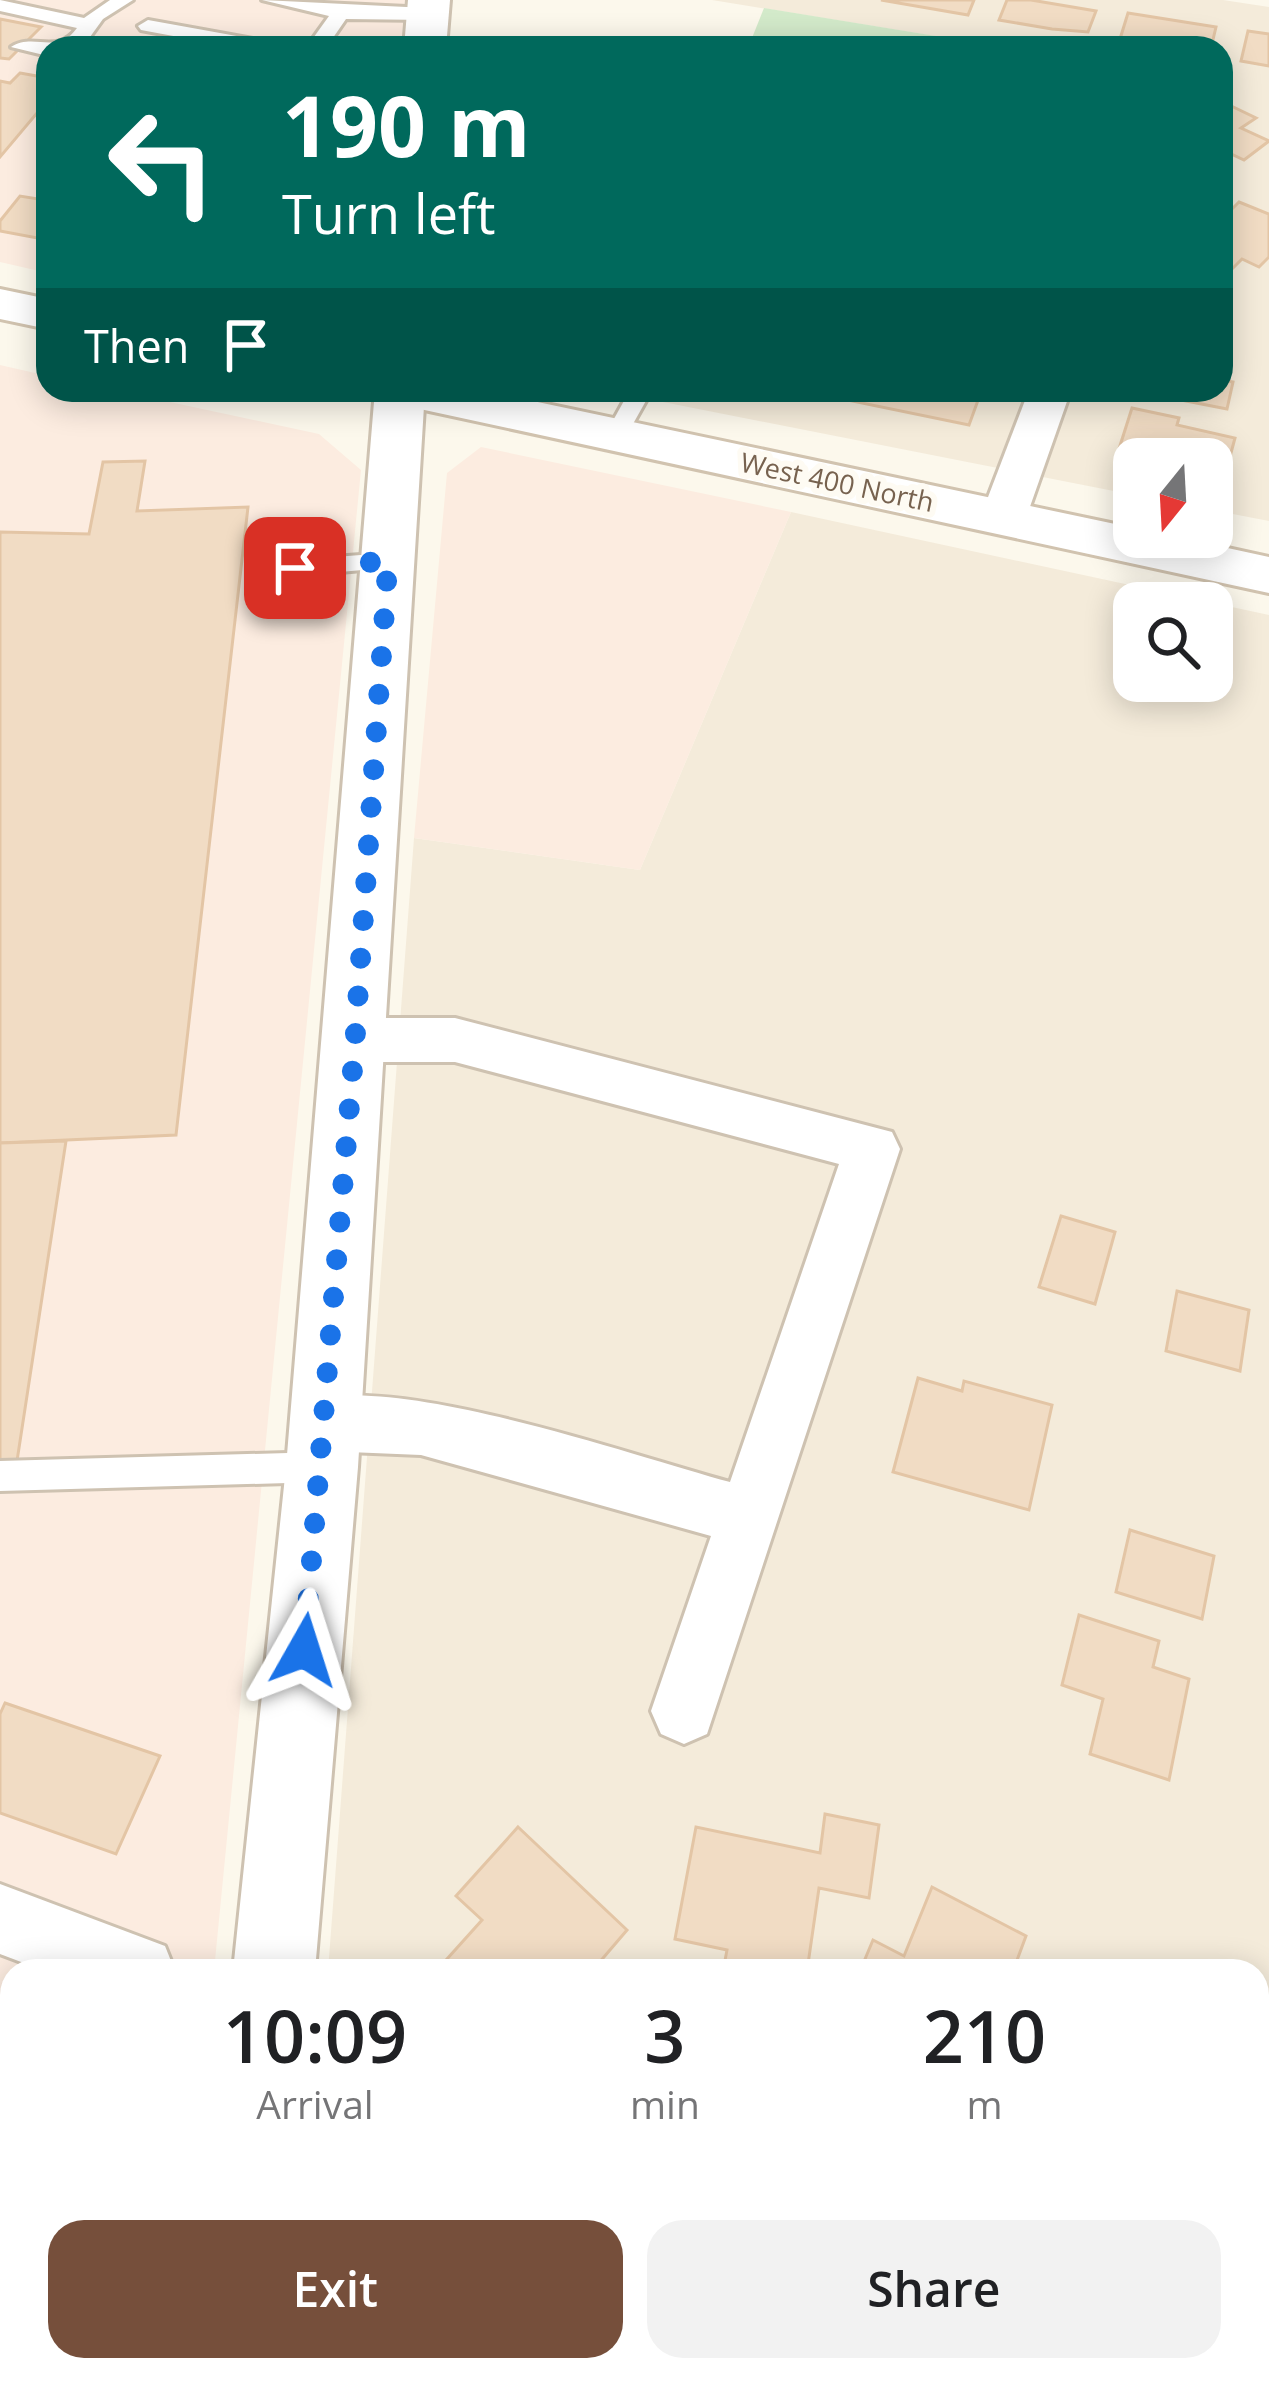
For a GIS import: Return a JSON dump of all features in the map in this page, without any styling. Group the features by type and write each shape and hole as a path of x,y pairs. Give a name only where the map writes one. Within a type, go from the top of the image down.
{"street":[{"path":"0,304 36,312"},
{"path":"275,1959 324,1445 402,402"},
{"name":"West 400 North","path":"520,402 628,413 1003,518 1269,575"},
{"path":"1003,518 1046,402"},
{"path":"355,1040 454,1040 872,1149 684,1711"},
{"path":"324,1445 422,1426 750,1517"},
{"path":"0,1919 108,1959"}],"lane":[{"path":"78,0 94,21"},
{"path":"77,36 124,0"},
{"path":"271,0 341,13 427,20"},
{"path":"0,5 94,21"},
{"path":"325,36 341,13"},
{"path":"148,26 203,36"},
{"path":"21,47 36,49"},
{"path":"295,568 388,561"},
{"path":"0,1476 324,1445"}],"shaded area":[{"path":"0,0 405,0 402,36 36,36 36,270 0,262"},
{"path":"712,0 1223,0 1269,7 1269,521 1233,514 1233,438 1113,438 1113,491 663,402 1233,402 1233,36 935,36"},
{"path":"0,365 36,373 36,402 170,402 319,434 361,470 215,1959 0,1959"},
{"path":"481,447 791,512 640,870 414,838 447,473"},
{"path":"791,512 1116,582 1113,702 1233,702 1233,607 1269,615 1269,1959 329,1959 414,838 640,870"}],"green space":[{"path":"764,8 936,36 753,36"}],"building":[{"path":"881,0 974,0 968,15"},
{"path":"1007,0 1096,11 1088,32 1052,29 999,20"},
{"path":"1128,13 1216,27 1214,36 1121,36"},
{"path":"0,19 41,27 9,59 0,58"},
{"path":"1248,31 1269,34 1269,66 1241,61"},
{"path":"20,73 36,76 36,114 0,157 0,81 10,83"},
{"path":"1233,107 1256,118 1241,128 1269,141 1244,160 1233,155"},
{"path":"20,196 36,199 36,238 0,231 0,221"},
{"path":"1239,202 1269,214 1269,257 1259,267 1242,259 1233,268 1233,208"},
{"path":"857,402 977,402 969,425"},
{"path":"1191,402 1229,402 1227,409"},
{"path":"1132,408 1179,418 1177,425 1235,438 1233,445 1233,438 1122,438"},
{"path":"145,461 137,511 248,507 176,1135 0,1143 0,532 89,534 103,462"},
{"path":"66,1141 17,1461 0,1461 0,1143"},
{"path":"1061,1216 1115,1232 1095,1304 1039,1287"},
{"path":"1177,1291 1249,1310 1240,1371 1166,1351"},
{"path":"918,1378 962,1391 964,1381 1052,1405 1029,1510 893,1472"},
{"path":"1130,1530 1214,1556 1202,1619 1116,1592"},
{"path":"1079,1615 1159,1641 1153,1667 1189,1679 1169,1780 1090,1754 1103,1699 1062,1685"},
{"path":"5,1703 160,1756 116,1854 0,1813 0,1714"},
{"path":"825,1814 879,1825 869,1898 819,1888 809,1959 725,1959 727,1950 675,1939 696,1827 820,1853"},
{"path":"518,1827 627,1930 602,1959 447,1959 482,1920 456,1896"},
{"path":"932,1887 1026,1936 1017,1959 865,1959 873,1940 904,1956"}],"route":[{"path":"295,568 388,561 355,1040 304,1650"}]}
